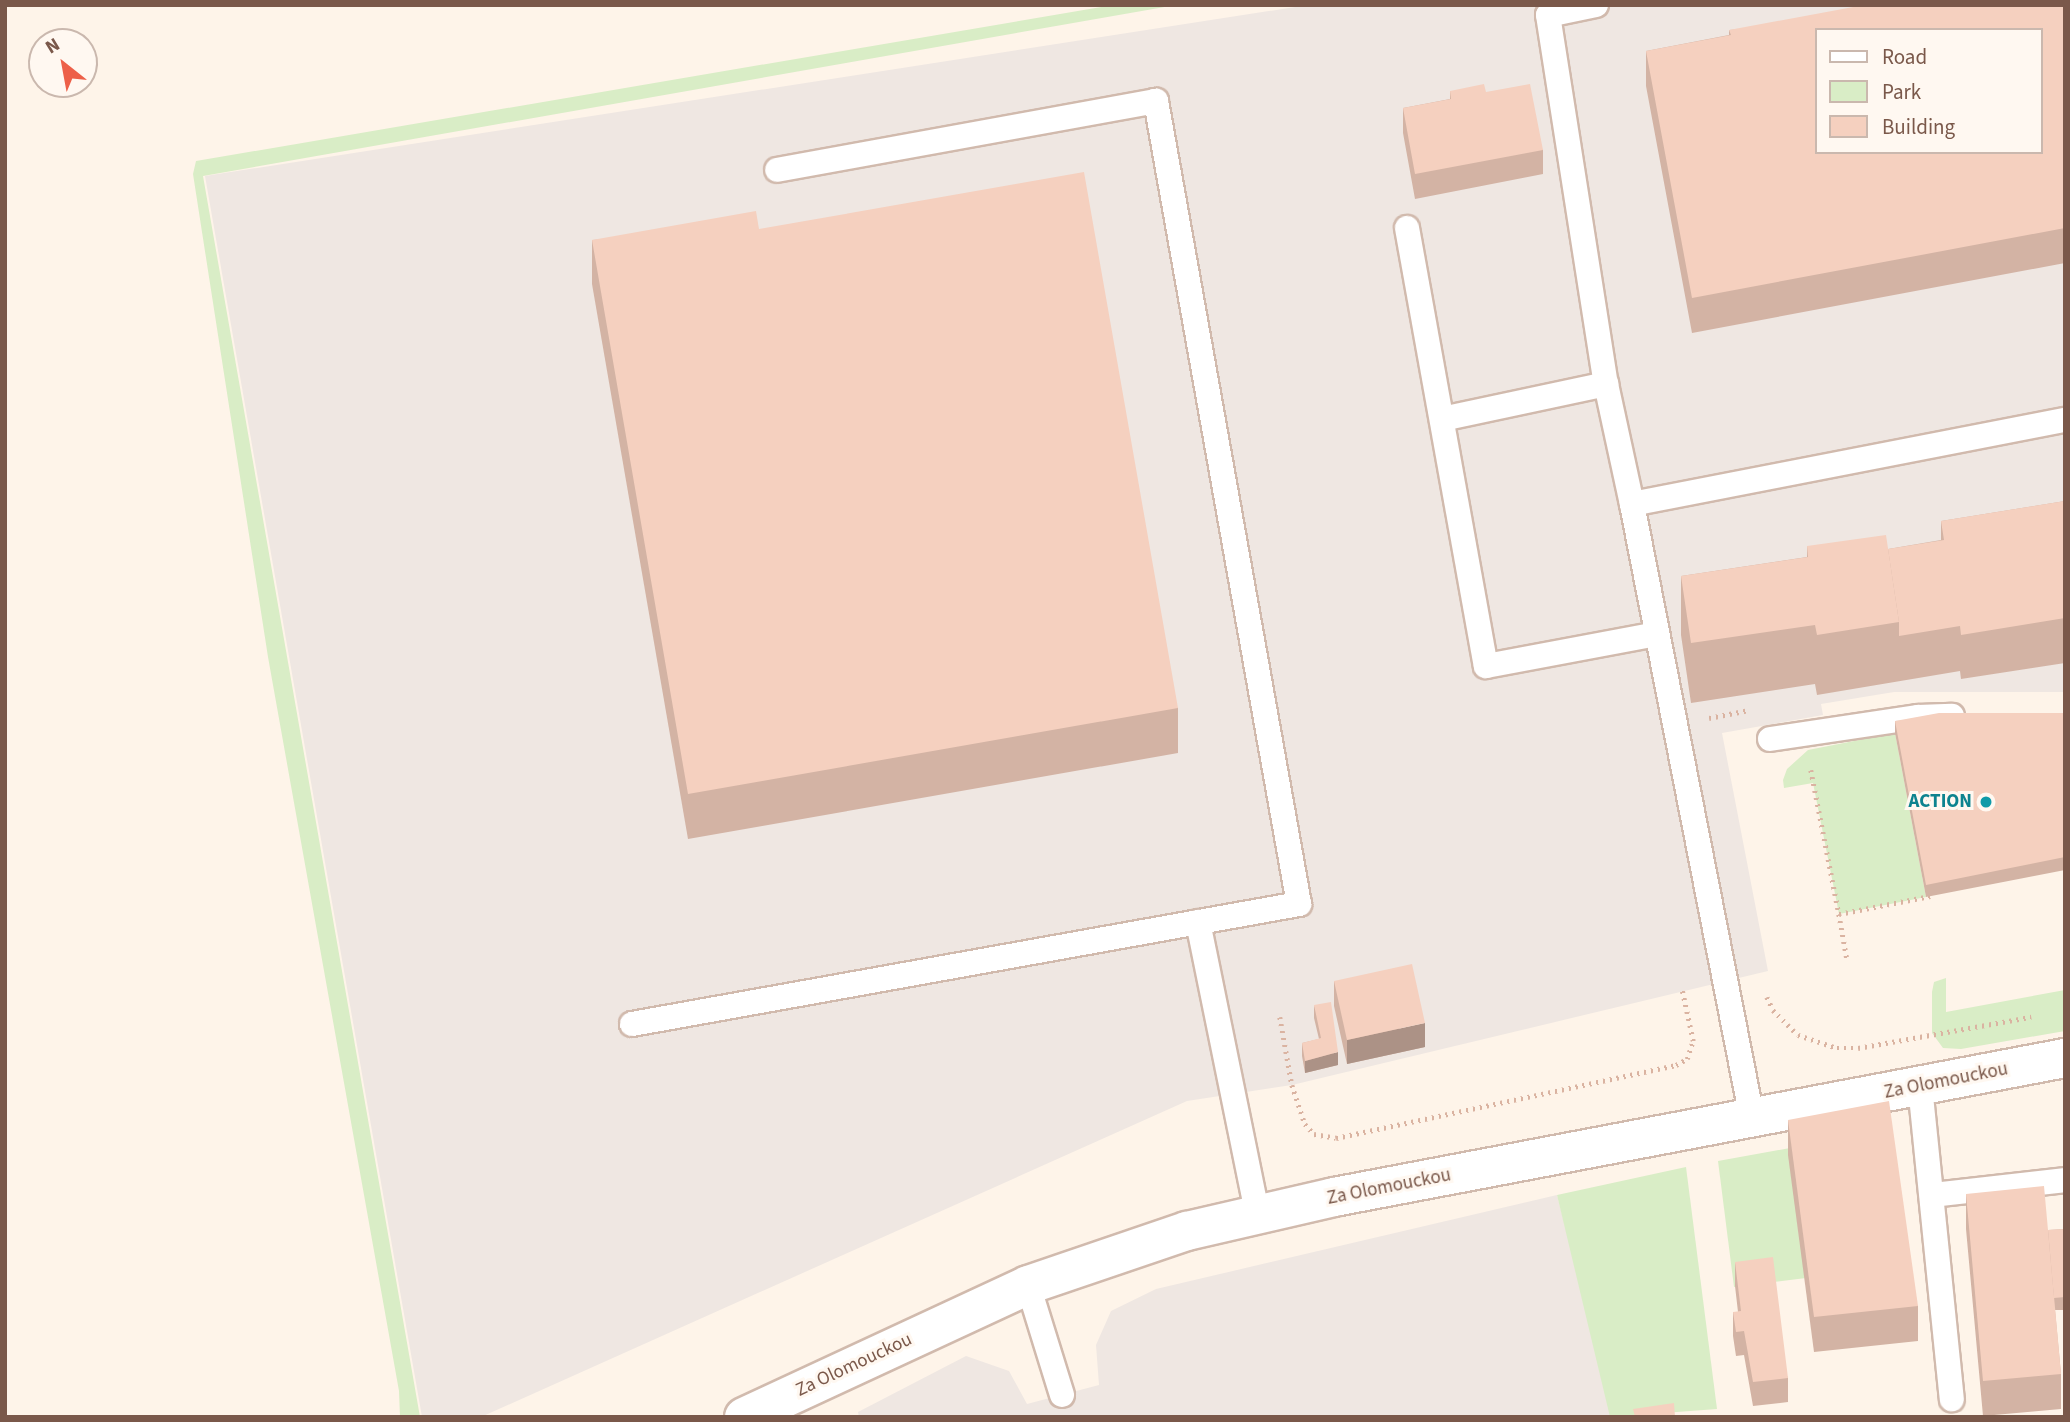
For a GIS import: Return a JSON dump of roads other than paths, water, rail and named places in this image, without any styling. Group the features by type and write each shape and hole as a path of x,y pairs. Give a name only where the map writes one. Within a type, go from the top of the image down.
{"main road":[{"name":"Za Olomouckou","path":"744,1417 1028,1285 1150,1243 1257,1213 2065,1058"}],"lane":[{"path":"1596,5 1548,15 1606,384 1752,1118"},
{"path":"632,1024 1299,904 1156,101 777,170"},
{"path":"1407,228 1486,666 1657,634"},
{"path":"1442,419 1606,384"},
{"path":"1632,504 2065,420"},
{"path":"1770,739 1918,717 1972,716"},
{"path":"1198,922 1257,1213"},
{"path":"1920,1086 1952,1399"},
{"path":"1933,1195 2065,1180"},
{"path":"1028,1285 1062,1395"}],"place":[{"name":"ACTION","path":"1986,802"}]}
